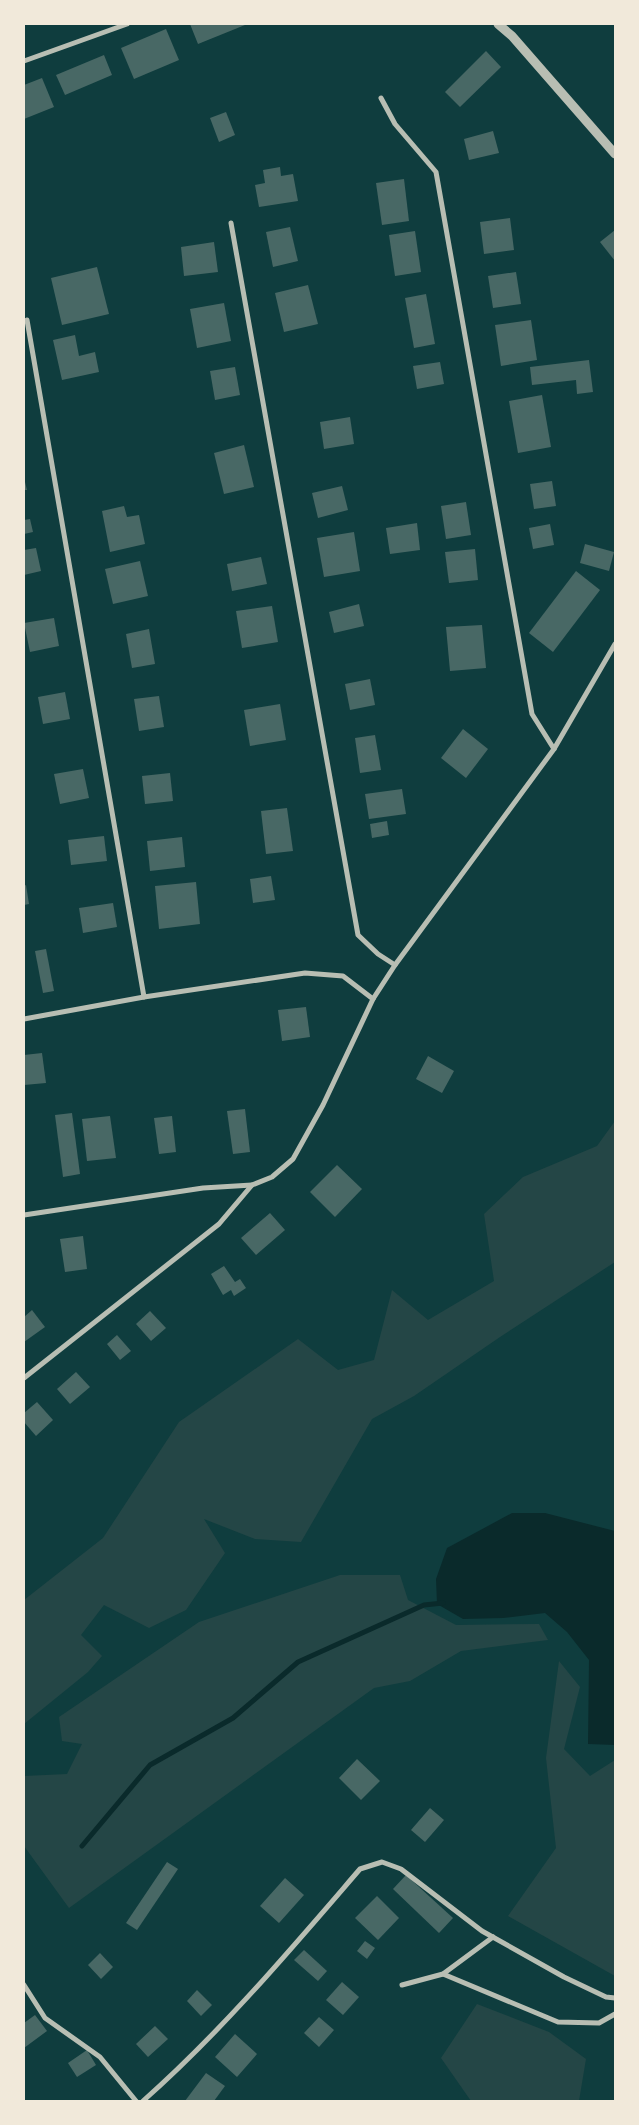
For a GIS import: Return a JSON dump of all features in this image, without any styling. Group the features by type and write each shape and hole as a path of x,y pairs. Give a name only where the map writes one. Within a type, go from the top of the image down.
{"street":[{"path":"24,61 127,24"},
{"path":"498,24 512,36 615,154"},
{"path":"382,98 395,124 436,172 532,714 554,749"},
{"path":"232,223 358,936 378,954 395,965"},
{"path":"27,320 144,997"},
{"path":"24,1214 202,1188 252,1186 272,1177 293,1159 324,1105 374,999 395,965 554,749 615,644"},
{"path":"24,1019 144,997 305,973 343,976 374,999"},
{"path":"24,1378 219,1224 252,1186"},
{"path":"143,2101 199,2048 255,1990 360,1869 382,1862 401,1869 493,1937 564,1977 606,1997 615,1998"},
{"path":"402,1985 443,1974 493,1937"},
{"path":"443,1974 558,2022 599,2023 615,2014"},
{"path":"24,1985 45,2018 100,2057 136,2101"}],"shaded area":[{"path":"615,1121 615,1262 414,1396 372,1419 301,1542 255,1539 204,1519 225,1553 186,1610 149,1628 104,1605 81,1635 102,1656 88,1672 24,1724 24,1600 103,1538 179,1422 298,1339 338,1370 374,1360 392,1290 428,1320 494,1281 484,1214 523,1177 597,1146"},
{"path":"512,1513 545,1513 615,1531 615,1745 588,1744 589,1660 567,1632 545,1613 503,1618 463,1619 437,1604 436,1579 447,1548"},
{"path":"340,1575 400,1575 408,1600 456,1625 539,1624 548,1640 461,1651 410,1681 374,1688 69,1908 24,1846 24,1776 67,1774 82,1744 62,1741 59,1717 199,1622"},
{"path":"559,1661 580,1687 564,1749 590,1776 615,1760 615,1976 508,1916 556,1848 546,1758"},
{"path":"477,2004 549,2032 586,2059 579,2101 471,2101 441,2058"}],"building":[{"path":"190,24 245,24 245,25 198,44"},
{"path":"166,29 179,60 134,79 121,48"},
{"path":"486,51 501,67 460,107 445,92"},
{"path":"104,55 112,75 65,95 56,75"},
{"path":"42,78 54,107 24,119 24,85"},
{"path":"226,112 235,135 219,142 210,118"},
{"path":"493,131 499,153 469,160 464,139"},
{"path":"280,167 281,176 293,174 298,201 259,207 255,185 265,183 263,170"},
{"path":"404,179 409,221 382,225 376,183"},
{"path":"510,218 514,250 484,254 480,222"},
{"path":"290,227 298,261 273,267 266,232"},
{"path":"615,230 615,261 600,242"},
{"path":"415,231 421,272 395,276 389,235"},
{"path":"214,242 218,272 184,276 181,247"},
{"path":"97,267 109,314 62,325 51,278"},
{"path":"516,272 521,304 493,308 488,276"},
{"path":"308,285 318,324 284,332 275,293"},
{"path":"426,294 435,344 414,348 405,298"},
{"path":"224,303 231,341 197,348 190,309"},
{"path":"531,320 537,360 501,366 495,325"},
{"path":"75,335 79,356 95,352 99,372 62,380 53,340"},
{"path":"589,360 593,392 577,394 576,380 532,385 530,367"},
{"path":"440,362 444,384 417,389 413,366"},
{"path":"235,367 240,395 215,400 210,371"},
{"path":"542,395 551,447 518,453 509,401"},
{"path":"350,417 354,444 324,449 320,422"},
{"path":"244,445 254,487 224,494 214,453"},
{"path":"24,478 27,490 24,490"},
{"path":"552,481 556,506 534,509 530,484"},
{"path":"342,486 348,510 318,518 312,493"},
{"path":"466,502 471,535 446,539 441,506"},
{"path":"124,506 127,517 139,515 145,544 110,552 102,511"},
{"path":"30,519 33,532 24,534 24,520"},
{"path":"417,523 420,550 390,554 386,528"},
{"path":"550,524 554,545 533,549 529,528"},
{"path":"354,532 360,571 324,577 317,538"},
{"path":"585,544 614,552 609,571 580,563"},
{"path":"36,548 41,571 24,575 24,550"},
{"path":"475,549 478,580 449,583 445,552"},
{"path":"261,557 267,584 232,591 227,564"},
{"path":"140,561 148,596 113,604 105,569"},
{"path":"576,571 600,590 553,652 529,633"},
{"path":"359,604 364,626 334,633 329,612"},
{"path":"272,606 278,642 242,648 236,611"},
{"path":"54,618 59,646 30,652 24,623"},
{"path":"482,625 486,668 450,671 446,627"},
{"path":"149,629 155,664 132,668 126,634"},
{"path":"370,679 375,705 350,710 345,684"},
{"path":"65,692 70,719 43,724 38,697"},
{"path":"159,696 164,727 139,731 134,699"},
{"path":"280,704 286,740 250,746 244,710"},
{"path":"463,729 488,749 466,778 441,758"},
{"path":"375,735 381,770 360,773 355,738"},
{"path":"83,769 89,798 60,804 54,774"},
{"path":"170,773 173,801 145,804 142,776"},
{"path":"402,789 406,814 369,819 365,794"},
{"path":"287,808 293,851 266,854 261,811"},
{"path":"387,821 389,835 372,838 370,824"},
{"path":"104,836 107,861 71,865 68,840"},
{"path":"182,837 185,867 150,871 147,841"},
{"path":"271,876 275,900 253,903 250,879"},
{"path":"196,882 200,924 159,929 155,886"},
{"path":"26,885 29,904 24,905 24,886"},
{"path":"113,903 117,927 83,933 79,908"},
{"path":"46,949 54,991 43,993 35,951"},
{"path":"306,1007 310,1037 282,1041 278,1010"},
{"path":"42,1053 46,1083 24,1085 24,1055"},
{"path":"428,1056 454,1071 442,1093 416,1079"},
{"path":"245,1109 250,1152 233,1154 227,1111"},
{"path":"72,1113 80,1174 63,1177 55,1115"},
{"path":"110,1116 116,1158 87,1161 82,1119"},
{"path":"172,1116 176,1152 159,1154 154,1118"},
{"path":"337,1165 362,1189 335,1217 310,1192"},
{"path":"270,1213 285,1230 256,1255 241,1238"},
{"path":"83,1236 87,1269 65,1272 60,1239"},
{"path":"224,1266 235,1282 240,1279 246,1288 234,1296 231,1290 223,1295 211,1274"},
{"path":"32,1310 45,1327 24,1342 24,1317"},
{"path":"150,1311 166,1328 151,1341 136,1324"},
{"path":"117,1335 131,1351 120,1360 107,1344"},
{"path":"76,1372 90,1387 70,1404 57,1389"},
{"path":"37,1402 53,1420 36,1436 24,1422 24,1413"},
{"path":"357,1759 380,1781 361,1800 339,1778"},
{"path":"430,1808 444,1820 425,1842 411,1830"},
{"path":"167,1862 178,1869 137,1930 126,1923"},
{"path":"406,1875 453,1918 439,1933 393,1889"},
{"path":"285,1878 304,1895 279,1923 260,1906"},
{"path":"377,1896 399,1918 378,1940 355,1918"},
{"path":"365,1941 375,1948 367,1959 357,1951"},
{"path":"304,1950 327,1971 318,1981 294,1960"},
{"path":"100,1953 113,1967 101,1979 88,1965"},
{"path":"342,1982 359,1997 343,2015 326,2000"},
{"path":"197,1990 212,2005 201,2016 187,2001"},
{"path":"35,2015 47,2031 24,2048 24,2023"},
{"path":"319,2017 334,2030 319,2047 304,2033"},
{"path":"155,2026 168,2039 148,2057 136,2044"},
{"path":"235,2034 257,2054 237,2077 215,2057"},
{"path":"87,2050 96,2065 77,2077 68,2063"},
{"path":"206,2073 225,2086 214,2101 185,2101"}],"waterway":[{"path":"82,1846 150,1765 233,1718 298,1662 424,1605 443,1603"}]}
